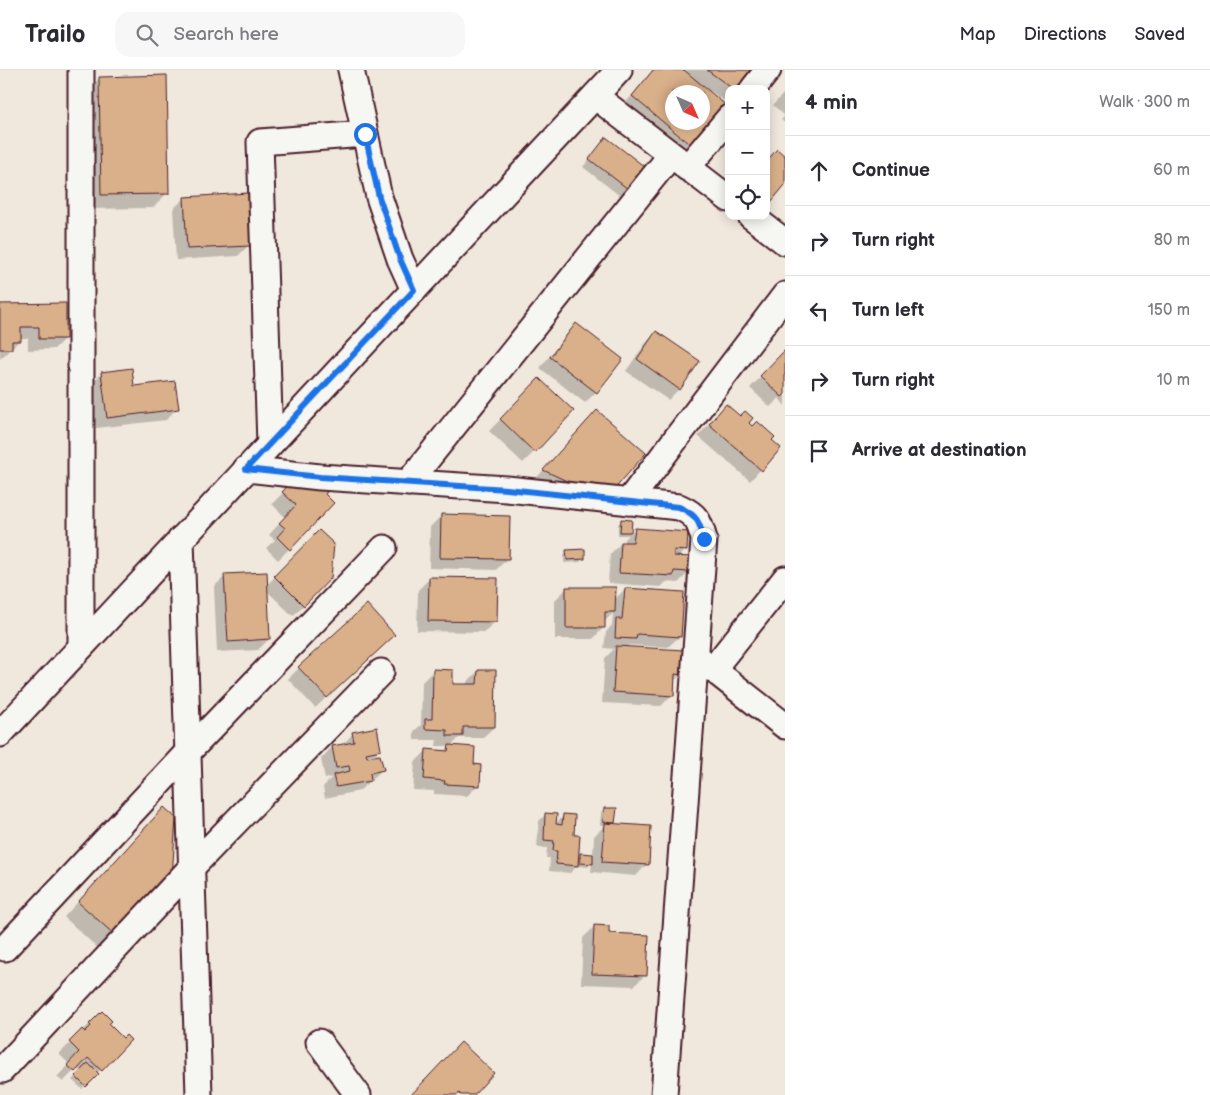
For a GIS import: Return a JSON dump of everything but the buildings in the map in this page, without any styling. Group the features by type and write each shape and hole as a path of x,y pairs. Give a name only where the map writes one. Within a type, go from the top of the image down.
{"street":[{"path":"81,70 81,647"},
{"path":"1,732 619,70"},
{"path":"756,85 768,70"},
{"path":"358,75 365,134 379,197 400,259 414,290"},
{"path":"595,96 725,196"},
{"path":"408,483 679,161 725,121"},
{"path":"270,444 260,142 365,134"},
{"path":"756,220 785,242"},
{"path":"628,502 785,295"},
{"path":"246,469 320,477 507,489 679,507 692,513 700,523 704,539 704,663 664,1095"},
{"path":"181,539 198,1095"},
{"path":"5,948 188,752 384,548"},
{"path":"704,663 785,579"},
{"path":"704,663 785,726"},
{"path":"2,1070 191,868 381,672"},
{"path":"319,1042 358,1095"}],"route":[{"path":"365,134 379,197 400,259 414,290 246,469 320,477 507,489 679,507 692,513 700,523 704,539"}]}
